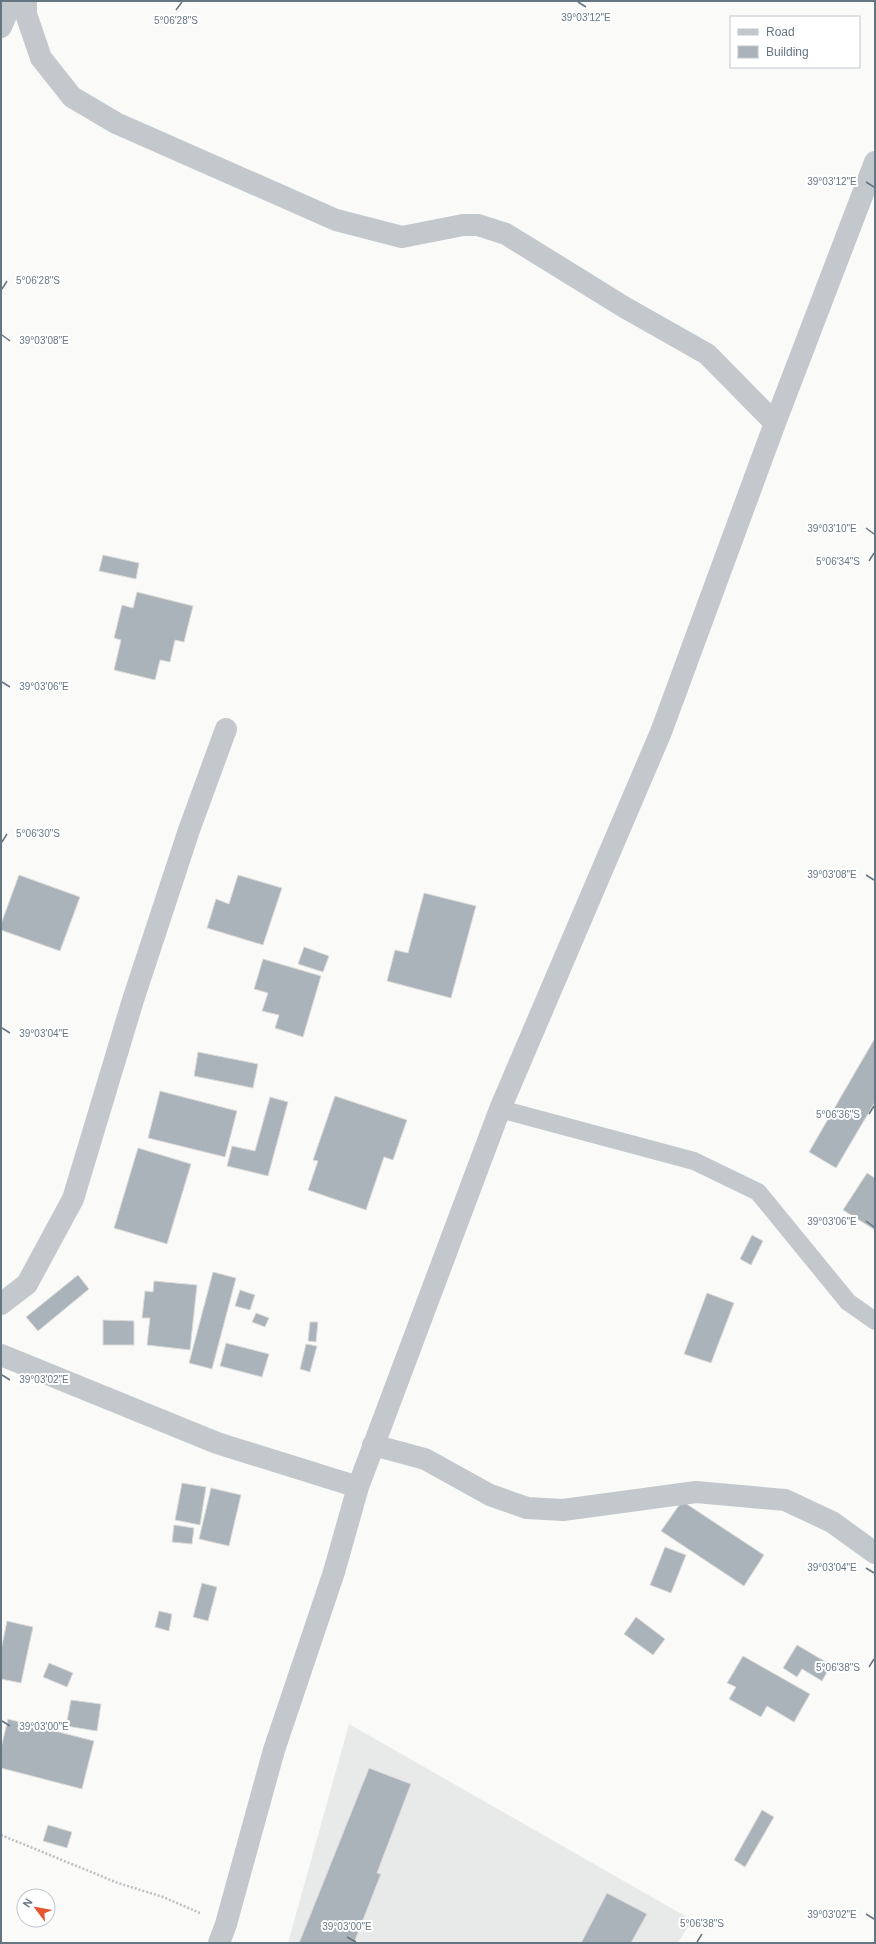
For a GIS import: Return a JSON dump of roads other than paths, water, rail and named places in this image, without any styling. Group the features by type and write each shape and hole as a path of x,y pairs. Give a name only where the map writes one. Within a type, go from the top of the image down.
{"street":[{"path":"1,27 12,1"},
{"path":"26,1 26,14 42,58 72,97 116,123 336,220 402,237 463,225 478,225 506,234 624,307 707,354 775,423"},
{"path":"222,1934 274,1750 334,1572 358,1487 373,1445 500,1109 661,732 775,423 875,162"},
{"path":"1,1304 27,1284 73,1199 133,1000 189,830 226,729"},
{"path":"1,1355 217,1442 358,1487"},
{"path":"373,1445 424,1459 490,1495 527,1508 564,1510 696,1492 785,1500 832,1522 875,1553"}],"lane":[{"path":"500,1109 694,1161 758,1192 848,1302 875,1321"}]}
